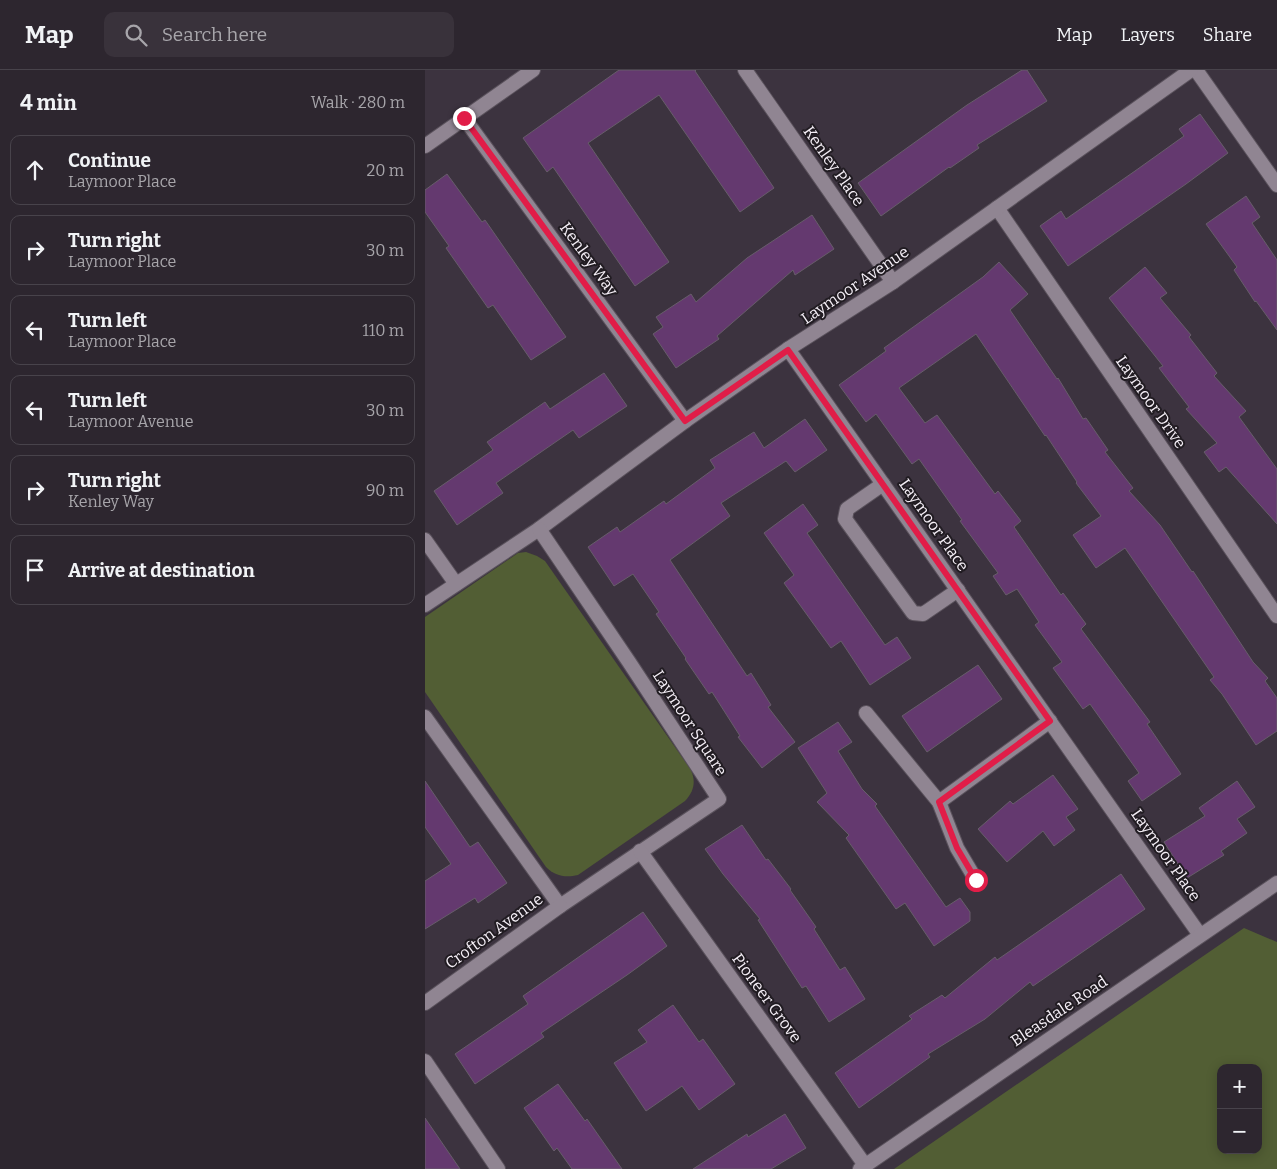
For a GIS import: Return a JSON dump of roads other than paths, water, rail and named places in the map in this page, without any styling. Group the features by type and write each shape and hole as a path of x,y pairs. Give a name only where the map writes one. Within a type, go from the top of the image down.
{"street":[{"path":"425,146 533,70"},
{"name":"Kenley Place","path":"745,70 893,282"},
{"name":"Laymoor Avenue","path":"539,528 685,421 788,350 893,282 1191,70"},
{"path":"1196,70 1277,186"},
{"name":"Kenley Way","path":"464,118 685,421"},
{"name":"Laymoor Drive","path":"997,208 1277,616"},
{"name":"Laymoor Place","path":"788,350 1201,935"},
{"path":"883,484 847,509 845,519 913,613 923,614 958,590"},
{"path":"425,604 539,528"},
{"name":"Laymoor Square","path":"539,528 719,799 559,906"},
{"path":"425,540 456,584"},
{"path":"866,713 939,802 957,848 976,880"},
{"path":"425,717 559,906"},
{"path":"939,802 1050,721"},
{"name":"Pioneer Grove","path":"640,851 863,1167"},
{"name":"Bleasdale Road","path":"863,1167 1277,883"},
{"name":"Crofton Avenue","path":"425,1003 559,906"},
{"path":"425,1061 498,1169"}]}
